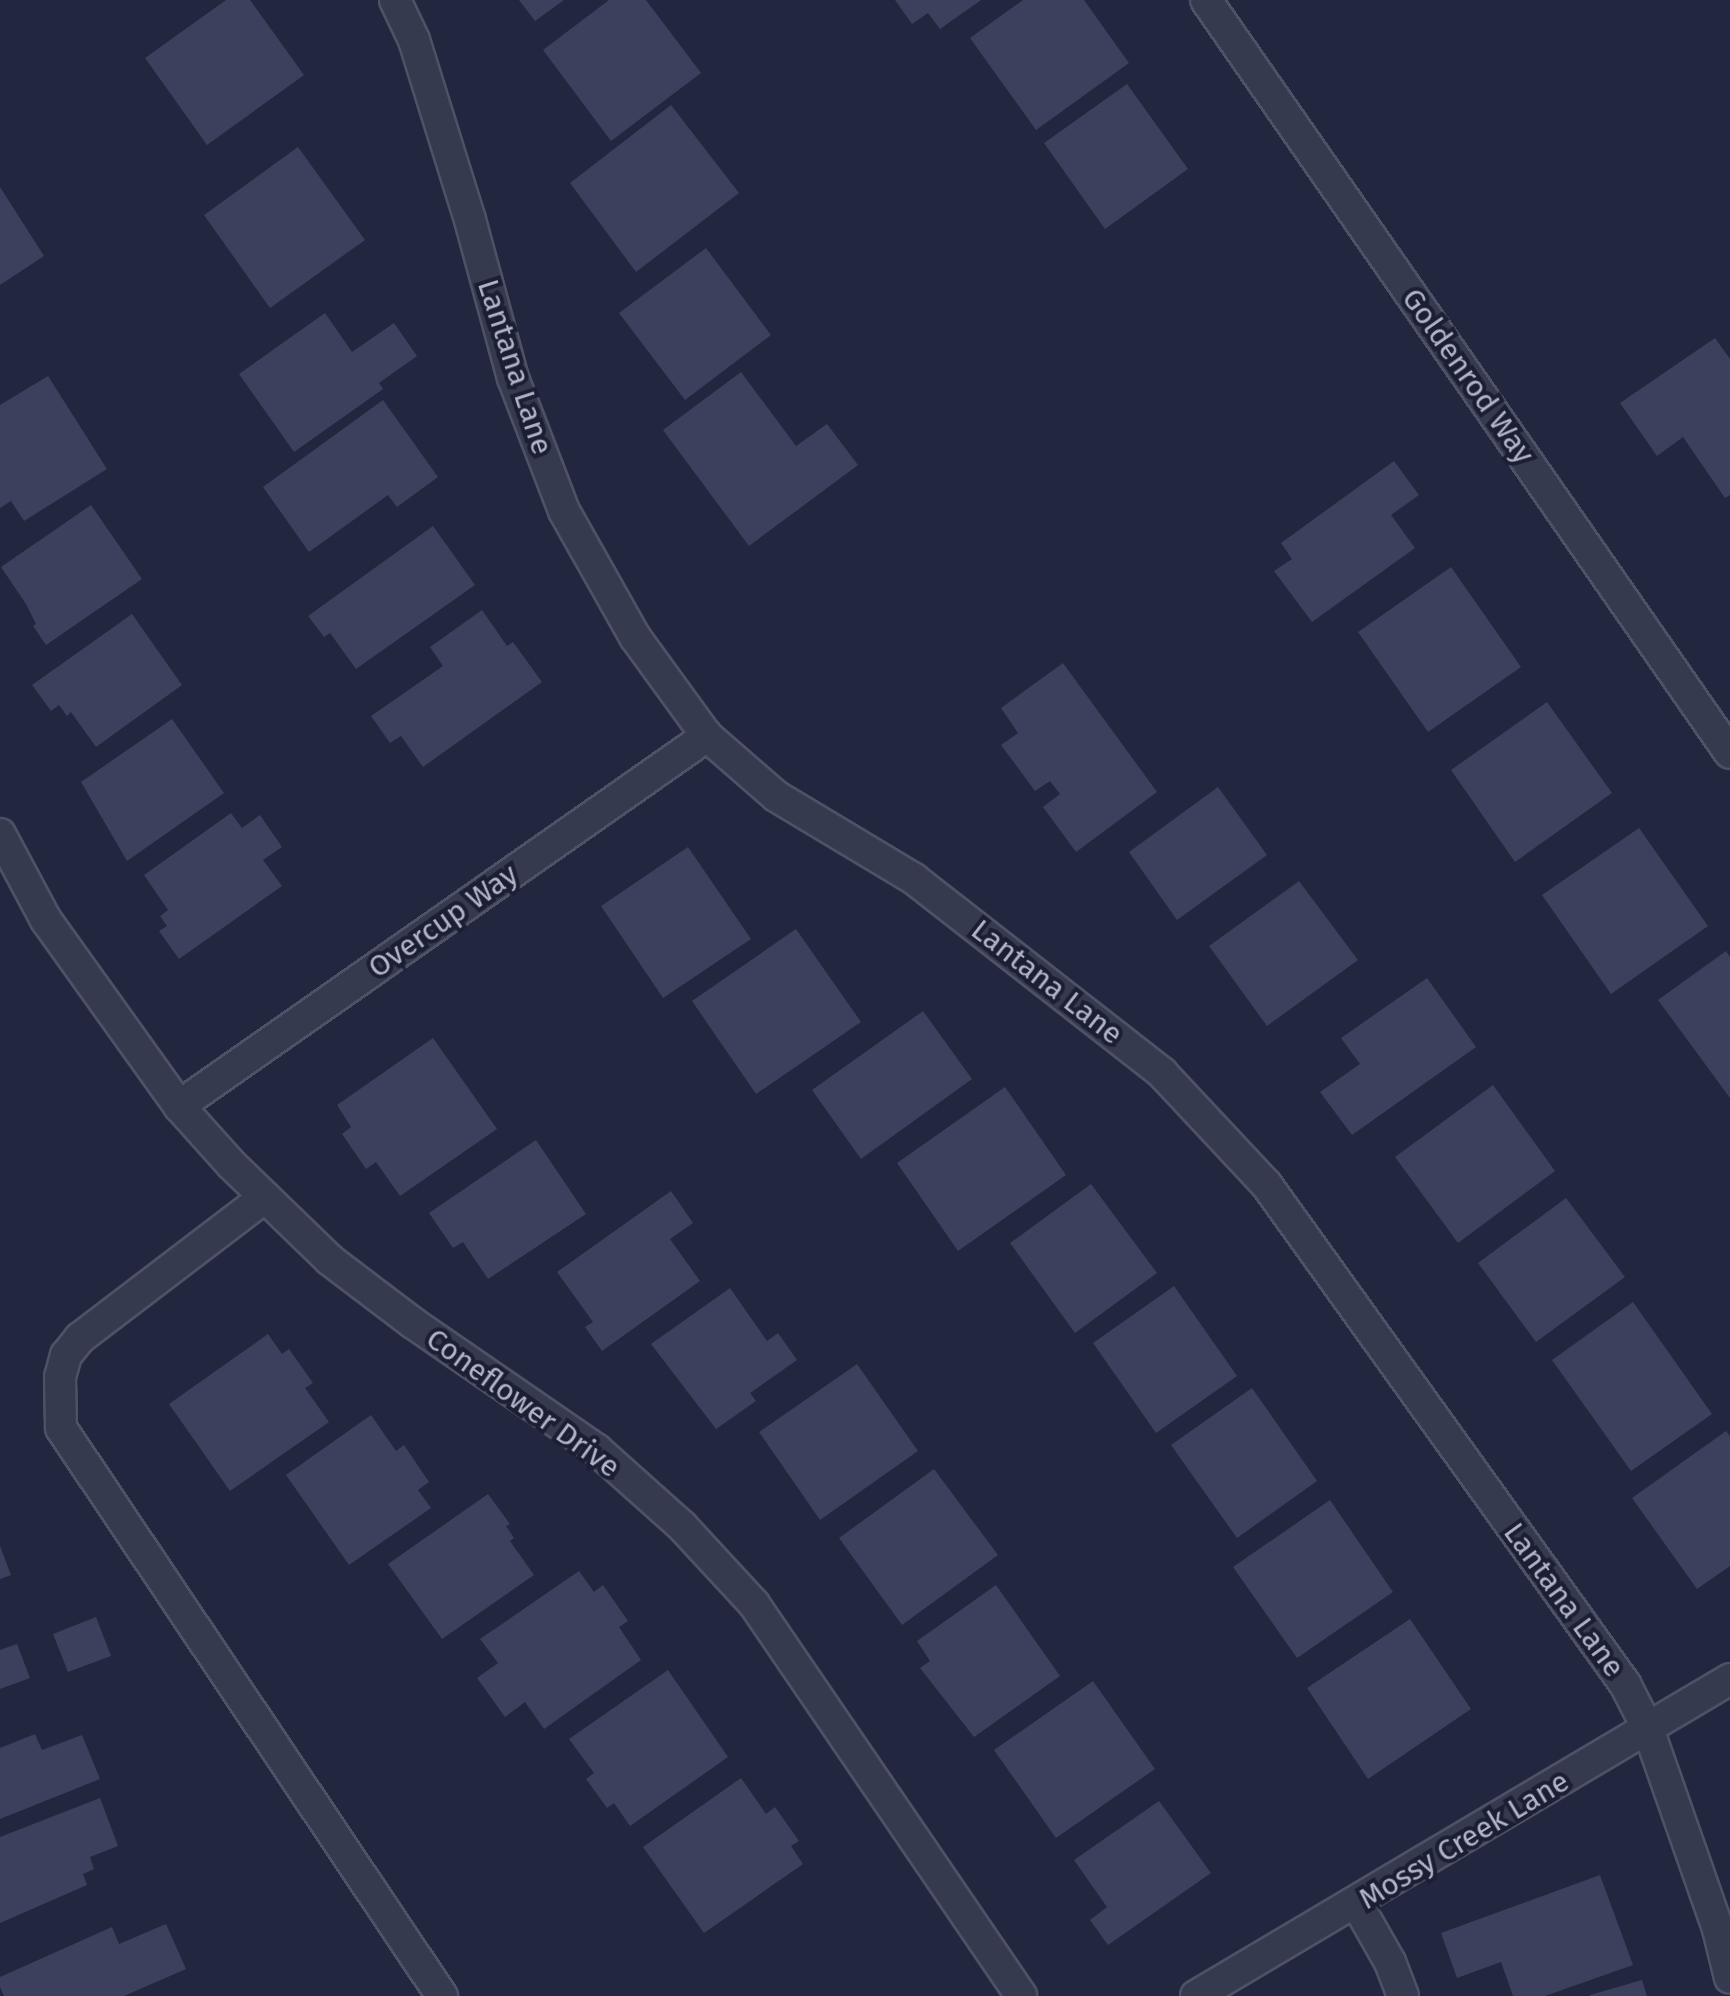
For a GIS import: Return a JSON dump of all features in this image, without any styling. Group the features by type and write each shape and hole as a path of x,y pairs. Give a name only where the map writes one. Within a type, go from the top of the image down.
{"street":[{"name":"Lantana Lane","path":"396,0 414,40 470,220 513,378 564,511 635,637 707,736 776,796 914,879 1162,1072 1266,1184 1626,1684 1648,1729 1718,1929 1730,1978"},
{"name":"Goldenrod Way","path":"1206,0 1730,753"},
{"name":"Overcup Way","path":"179,1106 707,736"},
{"name":"Coneflower Drive","path":"0,834 46,920 179,1106 266,1197 330,1260 413,1323 597,1450 682,1526 754,1604 1022,1996"},
{"path":"266,1197 80,1338 66,1355 60,1376 61,1428 442,1996"},
{"name":"Mossy Creek Lane","path":"1196,1996 1730,1680"},
{"path":"1357,1904 1390,1962 1403,1996"}],"building":[{"path":"226,0 250,0 304,75 207,145 145,58"},
{"path":"519,0 564,0 535,21"},
{"path":"609,0 646,0 701,73 611,141 543,50"},
{"path":"895,0 981,0 940,29 928,13 912,24"},
{"path":"1023,0 1084,0 1129,63 1036,130 970,38"},
{"path":"1127,84 1188,169 1105,229 1044,143"},
{"path":"671,105 739,193 636,272 570,183"},
{"path":"298,147 365,240 270,308 204,215"},
{"path":"0,187 44,256 0,285"},
{"path":"706,248 771,335 685,400 619,313"},
{"path":"325,313 352,352 394,323 417,356 379,383 383,389 294,452 239,374"},
{"path":"1715,338 1730,359 1730,495 1725,498 1683,437 1657,456 1620,403"},
{"path":"741,372 796,446 827,424 858,465 749,546 663,430"},
{"path":"48,376 107,469 24,521 11,501 0,508 0,405"},
{"path":"383,400 438,477 397,507 388,495 309,552 263,487"},
{"path":"1394,461 1419,495 1391,515 1415,548 1312,622 1274,571 1292,559 1281,543"},
{"path":"91,505 142,579 46,645 33,626 36,624 26,604 1,567"},
{"path":"433,526 475,585 356,669 330,633 324,637 308,616"},
{"path":"1451,567 1521,667 1428,732 1358,632"},
{"path":"482,610 507,646 513,642 542,682 423,767 401,736 390,743 371,716 443,666 430,647"},
{"path":"132,614 182,685 96,747 71,712 67,716 59,705 51,711 32,685"},
{"path":"1063,663 1157,792 1076,852 1043,807 1060,794 1050,781 1035,791 1001,745 1018,733 1001,708"},
{"path":"1547,702 1612,793 1515,862 1451,770"},
{"path":"172,719 224,793 127,861 81,782"},
{"path":"1218,787 1267,855 1177,920 1129,852"},
{"path":"231,813 242,828 260,815 282,847 263,860 282,886 179,959 159,931 167,926 160,916 168,910 144,875"},
{"path":"1639,828 1708,926 1611,994 1542,895"},
{"path":"688,847 751,939 663,998 601,906"},
{"path":"1299,881 1358,960 1267,1026 1209,946"},
{"path":"796,929 861,1022 756,1094 692,1001"},
{"path":"1726,951 1730,957 1730,1098 1658,1000"},
{"path":"1427,978 1476,1047 1352,1135 1320,1092 1360,1064 1341,1038"},
{"path":"923,1011 972,1079 861,1159 812,1090"},
{"path":"433,1038 497,1129 400,1196 376,1162 366,1169 342,1134 351,1127 337,1105"},
{"path":"1493,1085 1555,1171 1458,1243 1395,1157"},
{"path":"1005,1087 1066,1175 958,1251 897,1163"},
{"path":"536,1140 586,1214 488,1279 463,1242 453,1248 429,1213"},
{"path":"1091,1184 1157,1273 1075,1333 1010,1243"},
{"path":"671,1191 693,1223 670,1239 700,1281 602,1351 585,1327 593,1322 557,1272"},
{"path":"1566,1198 1625,1277 1536,1342 1478,1263"},
{"path":"1174,1286 1237,1376 1156,1433 1093,1343"},
{"path":"730,1288 767,1341 778,1333 797,1360 750,1393 756,1401 716,1429 651,1344"},
{"path":"1633,1302 1712,1414 1631,1471 1552,1360"},
{"path":"268,1334 282,1354 289,1349 313,1383 305,1388 329,1422 230,1491 169,1404"},
{"path":"857,1364 918,1451 820,1520 759,1432"},
{"path":"1252,1388 1317,1481 1237,1538 1171,1445"},
{"path":"371,1415 396,1451 404,1445 429,1482 418,1490 431,1508 349,1565 286,1475"},
{"path":"1726,1431 1730,1436 1730,1566 1697,1589 1632,1498"},
{"path":"934,1469 998,1555 902,1625 839,1538"},
{"path":"488,1494 510,1524 506,1526 514,1538 510,1541 534,1575 442,1639 388,1564"},
{"path":"1330,1500 1393,1592 1297,1658 1233,1567"},
{"path":"0,1546 11,1575 0,1579"},
{"path":"579,1571 594,1592 603,1585 628,1621 619,1627 641,1660 544,1729 525,1702 505,1717 477,1678 498,1663 480,1639"},
{"path":"996,1585 1060,1676 974,1737 920,1668 930,1661 917,1641"},
{"path":"96,1617 111,1656 68,1672 53,1634"},
{"path":"1410,1619 1471,1709 1368,1779 1307,1688"},
{"path":"17,1644 30,1678 0,1689 0,1650"},
{"path":"668,1670 728,1757 630,1826 614,1803 607,1808 586,1779 594,1773 569,1739"},
{"path":"1093,1681 1155,1769 1056,1838 994,1750"},
{"path":"35,1734 42,1750 82,1735 100,1779 0,1819 0,1748"},
{"path":"741,1778 766,1814 775,1807 799,1841 791,1846 803,1864 704,1933 643,1847"},
{"path":"100,1798 118,1846 90,1857 94,1869 83,1874 87,1885 0,1923 0,1837"},
{"path":"1159,1801 1211,1873 1108,1945 1090,1920 1107,1907 1074,1860"},
{"path":"1600,1875 1633,1965 1545,1996 1513,1996 1501,1962 1457,1978 1441,1933"},
{"path":"166,1924 186,1969 124,1996 4,1996 0,1987 0,1977 112,1927 119,1944"},
{"path":"1642,1980 1647,1996 1590,1996 1590,1995"}]}
